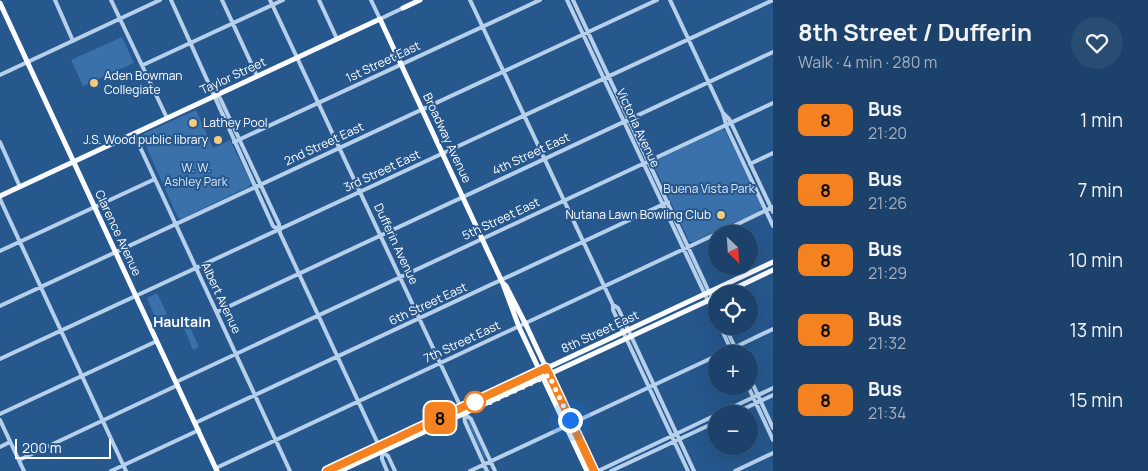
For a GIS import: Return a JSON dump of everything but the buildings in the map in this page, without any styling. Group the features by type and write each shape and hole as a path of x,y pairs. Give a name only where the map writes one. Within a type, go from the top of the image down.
{"main road":[{"name":"Taylor Street","path":"403,8 420,0"},
{"name":"Clarence Avenue","path":"0,3 217,469"},
{"name":"Taylor Street","path":"0,198 20,186 380,19"},
{"name":"Broadway Avenue","path":"380,19 503,282 519,327 540,371 546,376 569,425 587,471"},
{"name":"8th Street East","path":"725,285 773,262"},
{"path":"742,285 773,270"},
{"name":"Broadway Avenue","path":"503,282 526,323 546,368 546,376"},
{"name":"8th Street East","path":"327,471 708,293"},
{"name":"8th Street East","path":"340,471 708,301"},
{"name":"Broadway Avenue","path":"569,425 596,471"}],"street":[{"path":"55,0 73,41"},
{"path":"111,0 167,118"},
{"path":"0,75 160,0"},
{"path":"171,0 273,226 279,230"},
{"path":"222,0 257,76"},
{"name":"Dufferin Avenue","path":"270,0 464,414 465,422 488,471"},
{"path":"142,65 284,0"},
{"path":"319,0 337,39"},
{"name":"Broadway Avenue","path":"371,0 380,19"},
{"path":"470,0 613,305 618,308 648,388 671,436 676,440 694,471"},
{"name":"1st Street East","path":"234,142 540,0"},
{"name":"Victoria Avenue","path":"567,0 684,249 708,293"},
{"name":"Victoria Avenue","path":"573,0 689,247 708,293"},
{"name":"2nd Street East","path":"0,306 657,0"},
{"path":"670,0 773,226"},
{"path":"771,0 773,6"},
{"name":"3rd Street East","path":"0,359 771,0"},
{"name":"Taylor Street","path":"380,19 403,8"},
{"name":"4th Street East","path":"216,312 773,52"},
{"path":"215,96 220,98 261,184 298,273 382,452 382,459 387,471"},
{"name":"5th Street East","path":"18,460 102,421 236,353 773,103"},
{"path":"723,113 730,122 772,209"},
{"name":"Albert Avenue","path":"134,134 290,471"},
{"path":"0,142 20,186"},
{"path":"745,166 773,153"},
{"path":"0,251 155,180"},
{"path":"0,198 126,471"},
{"name":"6th Street East","path":"196,423 503,282 668,202"},
{"name":"7th Street East","path":"735,225 772,209"},
{"name":"7th Street East","path":"217,469 358,401 708,238"},
{"path":"743,345 773,329"},
{"path":"629,338 677,433 676,440 688,471"},
{"path":"0,414 157,341"},
{"path":"470,471 708,360"},
{"path":"738,405 773,388"},
{"path":"752,405 773,395"},
{"path":"756,397 773,440"},
{"path":"758,402 773,428"},
{"name":"Dufferin Avenue","path":"464,414 471,419 495,471"},
{"path":"596,471 708,418"},
{"path":"0,420 24,471"},
{"path":"611,471 708,426"},
{"path":"111,471 199,430"},
{"path":"0,447 10,442"},
{"path":"382,452 388,456 394,471"},
{"path":"735,471 773,453"}],"green space":[{"path":"122,37 134,63 83,86 71,60"},
{"name":"W. W. Ashley Park","path":"196,110 213,148 230,140 251,183 250,186 181,219 178,218 142,137 143,134"},
{"name":"Buena Vista Park","path":"721,130 725,130 762,207 760,211 730,225 708,225 708,235 693,242 689,241 653,164 654,161"},
{"path":"157,293 167,314 156,319 147,298"},
{"path":"188,323 199,347 193,350 183,326"},
{"path":"466,420 470,421 486,457 485,459"}],"bus line":[{"name":"8","path":"327,471 546,368 594,471"}],"place":[{"name":"Aden Bowman Collegiate","path":"94,83"},
{"name":"Lathey Pool","path":"193,123"},
{"name":"J.S. Wood public library","path":"218,140"},
{"name":"Nutana Lawn Bowling Club","path":"721,215"}],"district":[{"name":"Haultain","path":"182,322"}],"route":[{"path":"475,402 480,407 549,375 570,420"}]}
